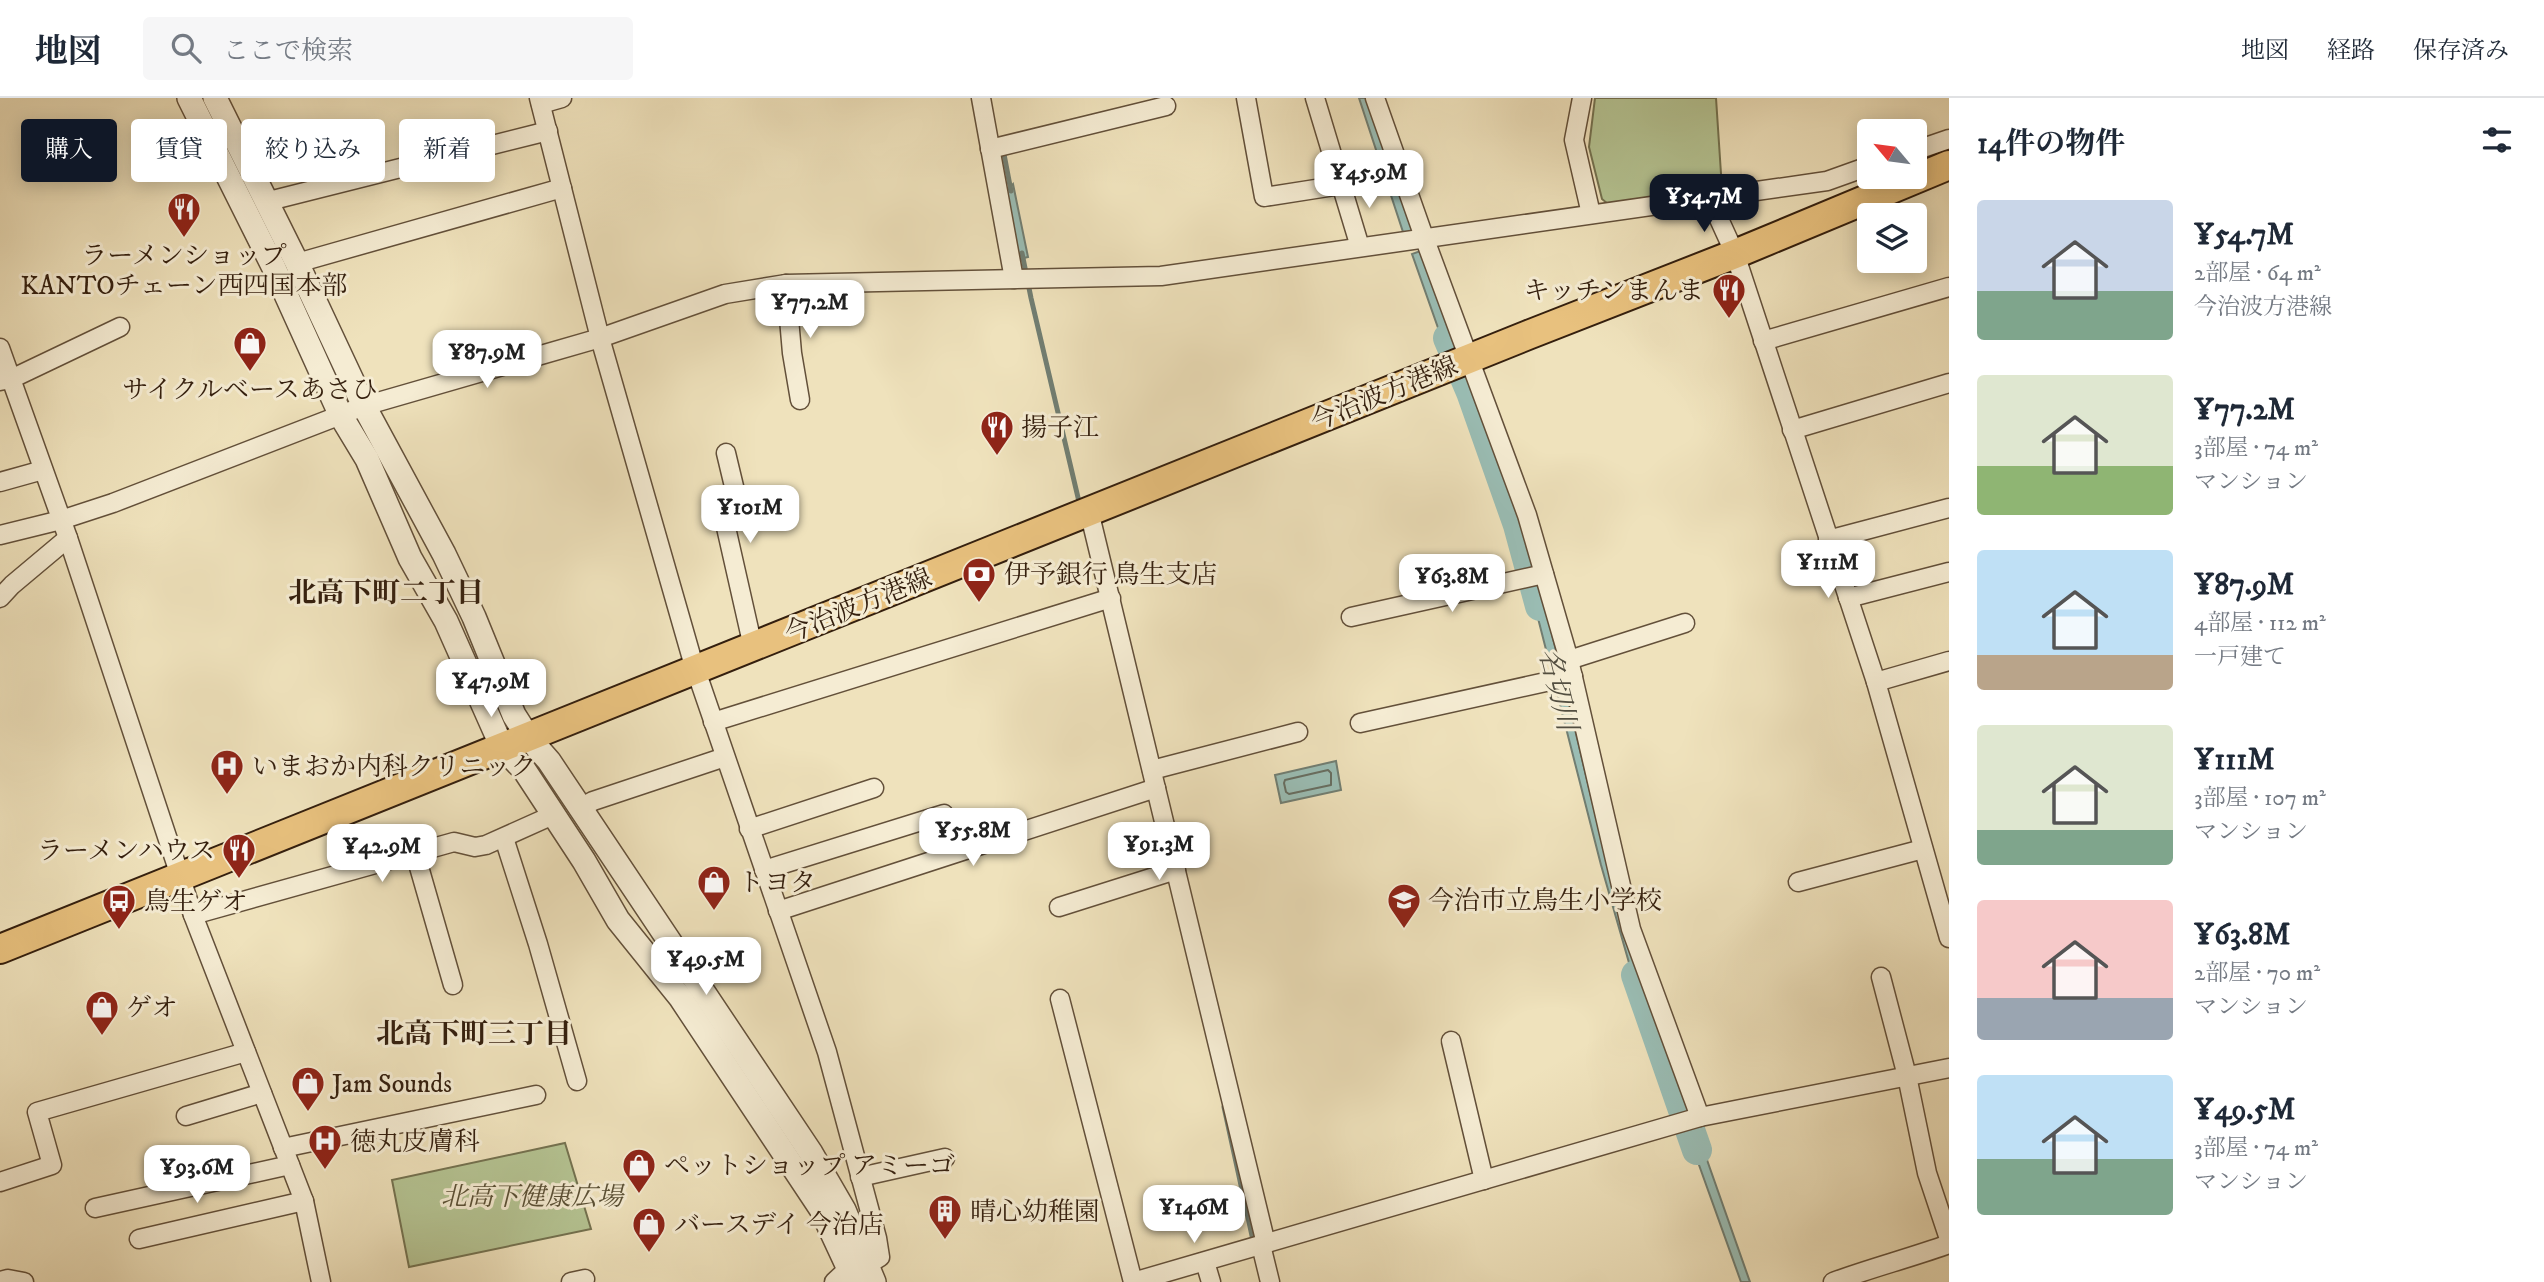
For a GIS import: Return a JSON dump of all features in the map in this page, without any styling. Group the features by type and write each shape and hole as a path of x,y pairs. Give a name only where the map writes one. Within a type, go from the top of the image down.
{"main road":[{"name":"今治波方港線","path":"0,949 1469,358 1735,254 1949,165"}],"street":[{"path":"189,98 274,268 341,416 367,459 410,558 515,742 525,771 584,861 618,920 680,997 821,1209 856,1276"},
{"path":"215,98 364,406 444,554 474,617 514,715 515,742"},
{"path":"562,98 540,101 600,338 695,669 827,1052 880,1256 856,1276"},
{"path":"981,98 1014,279"},
{"path":"1246,98 1264,197 1341,184"},
{"path":"1315,98 1360,247"},
{"path":"1376,98 1424,237 1527,515 1571,668 1631,929 1700,1117"},
{"path":"1582,98 1574,140 1591,214"},
{"path":"990,149 1166,106"},
{"path":"265,202 548,131"},
{"path":"1927,147 1949,139"},
{"path":"0,536 113,503 364,406 600,338 725,294 786,284 1161,276 1827,181 1857,170"},
{"path":"297,263 562,188"},
{"path":"1709,197 1735,254 1875,682 1949,935"},
{"path":"786,284 792,353 800,400"},
{"path":"1763,341 1949,287"},
{"path":"5,380 120,327"},
{"path":"0,348 5,380 44,470 68,538 193,915 304,1201 321,1282"},
{"path":"1792,430 1949,383"},
{"path":"726,453 737,499 725,523 753,647"},
{"path":"0,482 44,470"},
{"path":"1828,540 1949,508"},
{"path":"1089,511 1176,870 1270,1282"},
{"path":"0,598 68,538"},
{"path":"1847,598 1949,572"},
{"path":"1351,617 1544,574"},
{"path":"713,722 1111,598"},
{"path":"1360,723 1571,668 1685,623"},
{"path":"1875,682 1949,661"},
{"path":"778,911 1154,779 1298,732"},
{"path":"515,742 549,761 811,1153 844,1210 856,1276"},
{"path":"580,808 593,801 725,757"},
{"path":"750,829 874,788"},
{"path":"764,870 944,814"},
{"path":"193,915 454,842 475,847 486,845 553,815"},
{"path":"504,838 577,1081"},
{"path":"1798,882 1923,849"},
{"path":"415,853 453,985"},
{"path":"1059,907 1176,870"},
{"path":"1833,1282 1856,1278 1877,1266 1894,1264 1949,1241 1927,1173 1907,1076 1881,977"},
{"path":"1060,999 1133,1282 1700,1117 1949,1068"},
{"path":"1451,1041 1484,1180"},
{"path":"0,1182 52,1166 37,1112 246,1052"},
{"path":"186,1116 262,1093"},
{"path":"95,1208 536,1095"},
{"path":"860,1177 945,1158"},
{"path":"139,1239 304,1201"},
{"path":"1205,1262 1211,1282"},
{"path":"0,1281 8,1279 24,1282"}],"green space":[{"path":"1595,98 1716,98 1722,189 1608,204 1602,199 1589,147"},
{"name":"北高下健康広場","path":"565,1143 591,1229 409,1267 392,1180"}],"water":[{"path":"1359,98 1370,98 1416,231 1404,235"},
{"path":"1013,184 1028,257 1016,260 1003,194"},
{"path":"1423,250 1460,355 1449,359 1412,254"},
{"path":"1472,380 1497,445 1485,450 1460,385"},
{"path":"1539,580 1603,846 1654,1013 1644,1015 1601,865 1529,583"},
{"path":"1336,761 1341,790 1281,803 1275,775"},
{"path":"1660,1032 1688,1106 1678,1110 1651,1035"},
{"path":"1694,1123 1750,1282 1741,1282 1685,1126"}],"waterway":[{"path":"1003,149 1011,191"},
{"path":"1022,253 1080,506"},
{"name":"名切川","path":"1448,338 1471,392 1518,525 1540,606"},
{"name":"名切川","path":"1636,975 1697,1150"},
{"path":"1224,1107 1254,1245"}],"place":[{"name":"ラーメンショップ KANTOチェーン西四国本部","path":"184,239"},
{"name":"キッチンまんま","path":"1729,320"},
{"name":"サイクルベースあさひ","path":"250,373"},
{"name":"揚子江","path":"997,457"},
{"name":"伊予銀行 鳥生支店","path":"979,604"},
{"name":"いまおか内科クリニック","path":"227,796"},
{"name":"ラーメンハウス","path":"239,880"},
{"name":"トヨタ","path":"714,912"},
{"name":"今治市立鳥生小学校","path":"1404,930"},
{"name":"鳥生ゲオ","path":"119,931"},
{"name":"ゲオ","path":"102,1037"},
{"name":"Jam Sounds","path":"308,1113"},
{"name":"徳丸皮膚科","path":"325,1171"},
{"name":"ペットショップ アミーゴ","path":"639,1195"},
{"name":"晴心幼稚園","path":"945,1241"},
{"name":"バースデイ 今治店","path":"649,1254"}],"district":[{"name":"北高下町二丁目","path":"386,592"},
{"name":"北高下町三丁目","path":"474,1033"}]}
